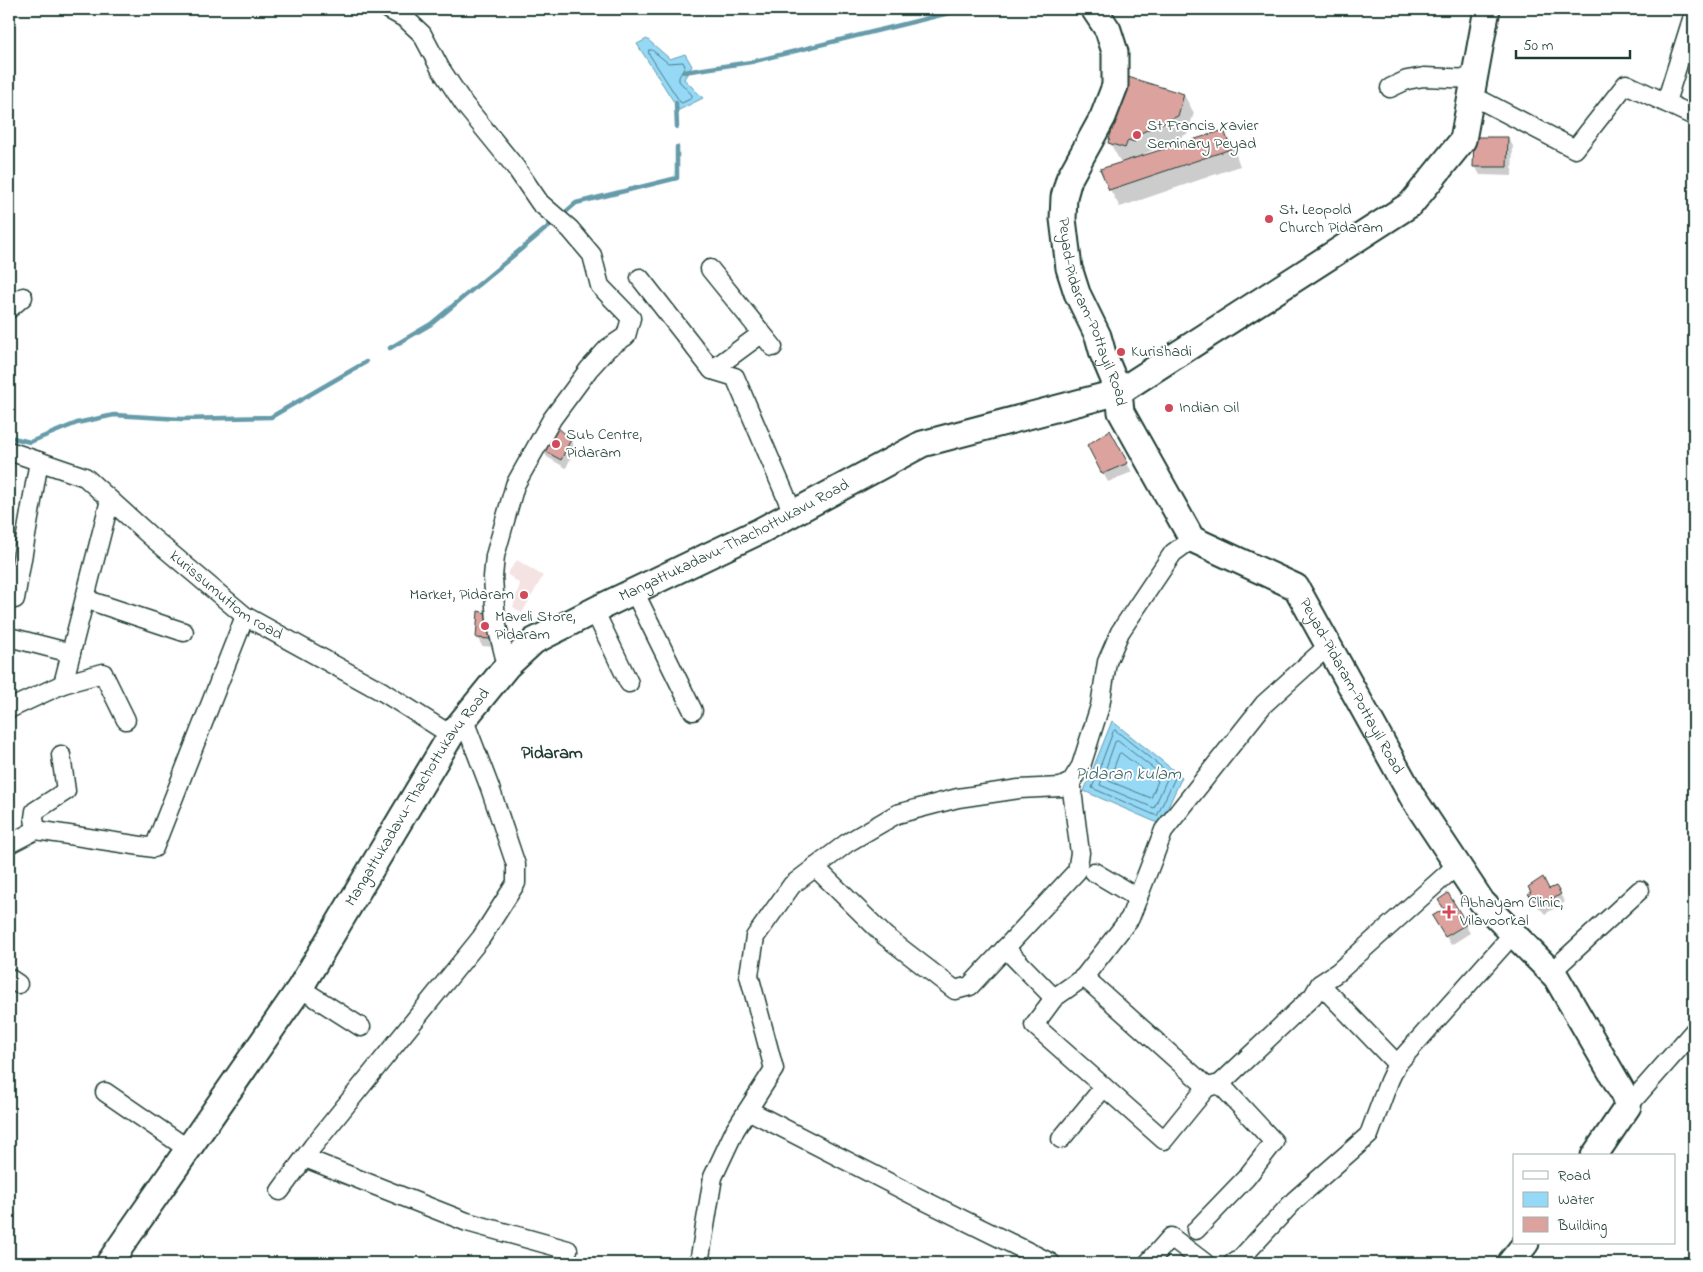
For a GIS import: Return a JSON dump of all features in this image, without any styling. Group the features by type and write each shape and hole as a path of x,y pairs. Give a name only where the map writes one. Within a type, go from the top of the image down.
{"main road":[{"name":"Peyad-Pidaram-Pottayil Road","path":"1094,9 1108,30 1115,52 1115,86 1103,116 1069,179 1064,196 1063,219 1069,268 1077,293 1098,336 1103,354 1119,392 1121,412 1192,539 1296,587 1413,798 1482,902 1556,977 1628,1106"},
{"name":"Mangattukadavu-Thachottukavu Road","path":"109,1263 300,988 458,727 506,666 534,641 793,513 922,444 1119,392 1411,204 1463,140 1488,9"},
{"path":"1595,1154 1628,1106"},
{"path":"1510,1263 1525,1244"}],"street":[{"path":"388,9 406,19 422,34 440,68 464,104 516,168 540,203 570,229 592,255 600,286 631,318 626,336 608,348 589,369 552,419 515,485 494,556 493,577 496,622 506,666"},
{"path":"1666,102 1683,53 1694,13"},
{"path":"1390,88 1407,80 1424,77 1473,87 1575,149 1626,84 1694,116"},
{"path":"710,269 773,348"},
{"path":"640,278 712,370 735,377 793,513"},
{"path":"9,309 22,297"},
{"path":"712,370 761,334"},
{"name":"kurissumuttom road","path":"9,451 85,477 149,536 245,616 383,692 458,727"},
{"path":"15,599 39,461"},
{"path":"63,684 110,500"},
{"path":"699,1263 713,1177 735,1130 774,1069 749,975 755,937 792,885 847,843 897,814 958,798 1019,789 1061,787 1071,782 1080,766 1100,706 1107,662 1120,632 1174,553 1192,539"},
{"path":"634,591 693,711"},
{"path":"85,599 184,632"},
{"path":"594,610 628,683"},
{"path":"9,844 36,830 154,848 245,616"},
{"path":"9,637 71,653"},
{"path":"1328,646 1264,704 1164,830 1130,918 1084,977 1054,998 1034,1025 1164,1140 1214,1086 1313,996 1320,984 1338,972 1457,865"},
{"path":"9,709 63,684 103,673 126,720"},
{"path":"280,1191 481,938 516,883 516,865 490,788 458,727"},
{"path":"36,830 35,811 66,792 61,755"},
{"path":"815,867 885,936 955,990 970,986 1077,872 1080,853 1071,782"},
{"path":"1094,872 1138,898"},
{"path":"1551,972 1640,890"},
{"path":"1233,1263 1242,1257 1295,1200 1369,1135 1389,1080 1397,1064 1513,934"},
{"path":"1006,948 1054,998"},
{"path":"1084,977 1214,1086 1274,1142 1246,1178 1196,1230"},
{"path":"1320,984 1397,1064"},
{"path":"300,988 360,1027"},
{"path":"1628,1106 1694,1030"},
{"path":"1060,1139 1104,1087"},
{"path":"105,1092 188,1149"},
{"path":"748,1110 1052,1263"},
{"path":"305,1158 467,1222 568,1250"},
{"path":"1148,1263 1171,1237 1206,1263"}],"shaded area":[{"name":"Market, Pidaram","path":"517,560 543,576 522,613 513,607 520,584 507,574"}],"water":[{"path":"647,39 670,59 685,54 692,66 684,79 703,98 679,110 637,44"},
{"name":"Pidaran kulam","path":"1112,721 1182,777 1160,824 1084,791"}],"building":[{"path":"1128,77 1184,94 1178,116 1134,136 1135,142 1128,140 1125,148 1108,143"},
{"path":"1224,130 1231,149 1109,190 1100,169"},
{"path":"1474,137 1508,137 1507,167 1473,167"},
{"name":"Sub Centre, Pidaram","path":"556,426 571,439 561,460 541,449"},
{"path":"1110,430 1128,463 1102,474 1087,445"},
{"path":"478,611 494,615 490,639 476,638"},
{"path":"1543,877 1549,889 1556,886 1561,894 1540,907 1528,894 1531,892 1528,887"},
{"name":"Abhayam Clinic, Vilavoorkal","path":"1448,893 1467,924 1445,937 1432,916 1444,909 1438,900"}],"waterway":[{"path":"684,72 751,62 965,9"},
{"path":"676,103 677,127"},
{"path":"561,216 576,203 677,178 677,147"},
{"path":"390,348 431,324 555,221"},
{"path":"9,437 30,442 77,423 114,415 181,419 271,417 366,362"}],"place":[{"name":"St Francis Xavier Seminary Peyad","path":"1137,135"},
{"name":"St. Leopold Church Pidaram","path":"1269,219"},
{"name":"Kurishadi","path":"1121,352"},
{"name":"Indian Oil","path":"1169,408"},
{"name":"Sub Centre, Pidaram","path":"556,444"},
{"name":"Market, Pidaram","path":"524,595"},
{"name":"Maveli Store, Pidaram","path":"485,626"},
{"name":"Abhayam Clinic, Vilavoorkal","path":"1449,912"}],"district":[{"name":"Pidaram","path":"552,754"}]}
